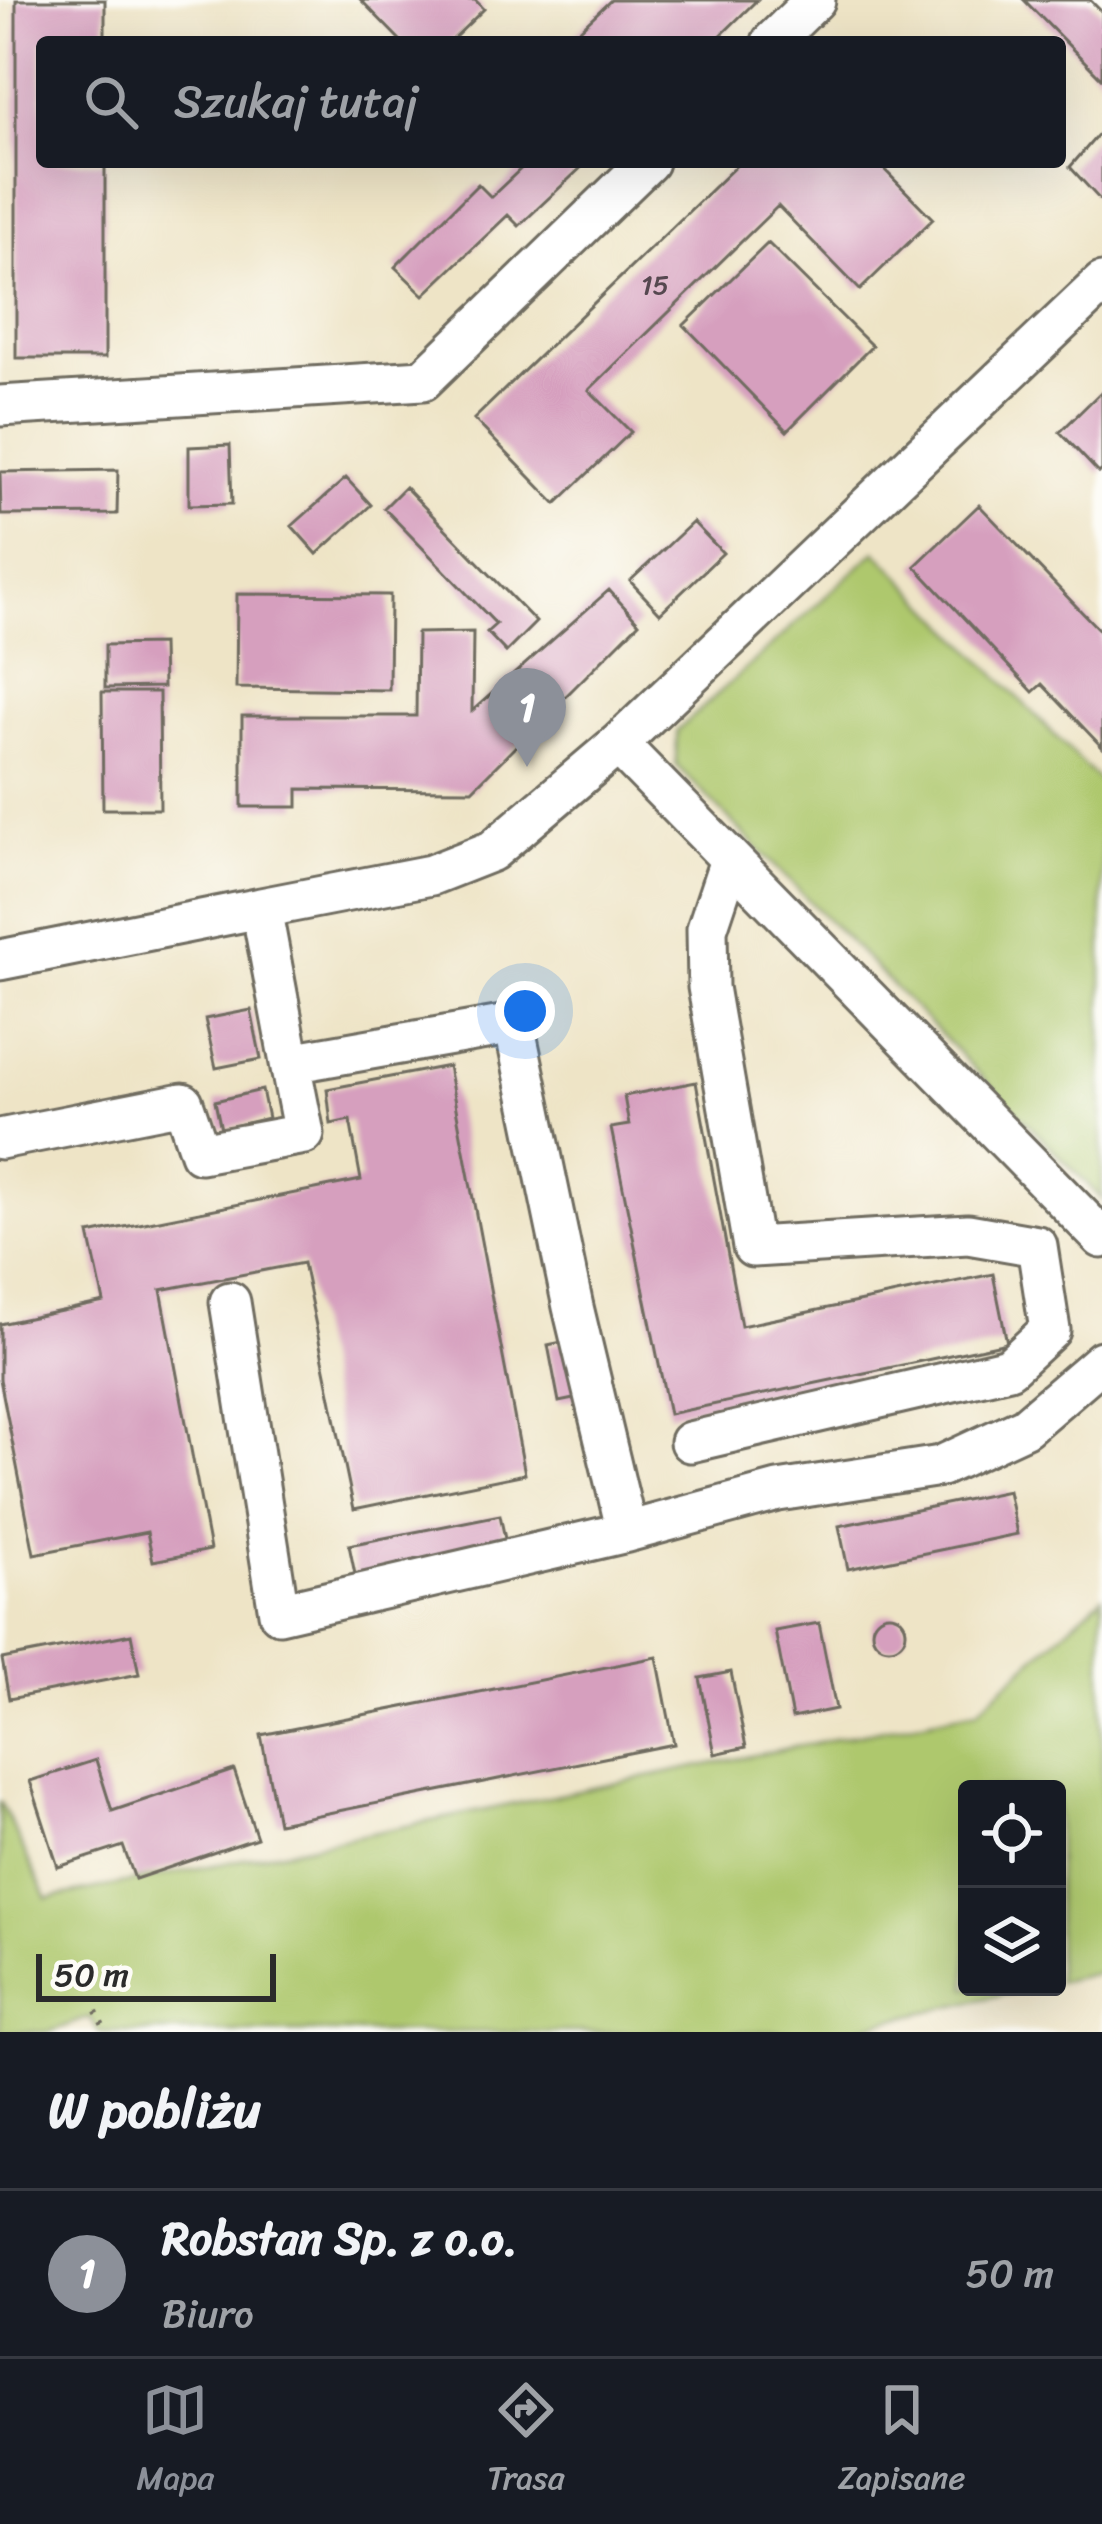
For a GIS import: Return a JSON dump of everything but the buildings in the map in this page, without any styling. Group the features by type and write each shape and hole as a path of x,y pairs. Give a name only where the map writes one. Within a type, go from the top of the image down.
{"lane":[{"path":"778,36 815,0"},
{"path":"0,406 422,380 642,168"},
{"path":"0,960 430,874 492,851 617,744 1102,283"},
{"path":"617,744 1102,1238"},
{"path":"690,1442 1009,1368 1050,1330 1037,1246 968,1234 753,1247 708,987 707,929 730,860"},
{"path":"0,1139 183,1102 200,1153 304,1134 261,908"},
{"path":"290,1064 514,1024 572,1307 627,1532"},
{"path":"230,1303 279,1613 627,1532 778,1491 941,1466 1025,1427 1102,1361"}],"path":[{"path":"96,2011 106,2032"}],"green space":[{"path":"876,551 1102,784 1102,1199 676,765 677,731"},
{"path":"1102,1597 1102,1972 1066,1980 1066,1780 958,1780 958,1996 996,1996 837,2032 99,2032 90,2017 49,2032 0,2032 0,1801 47,1899 977,1710"}],"place":[{"name":"Robstan Sp. z o.o.","path":"527,767"}]}
